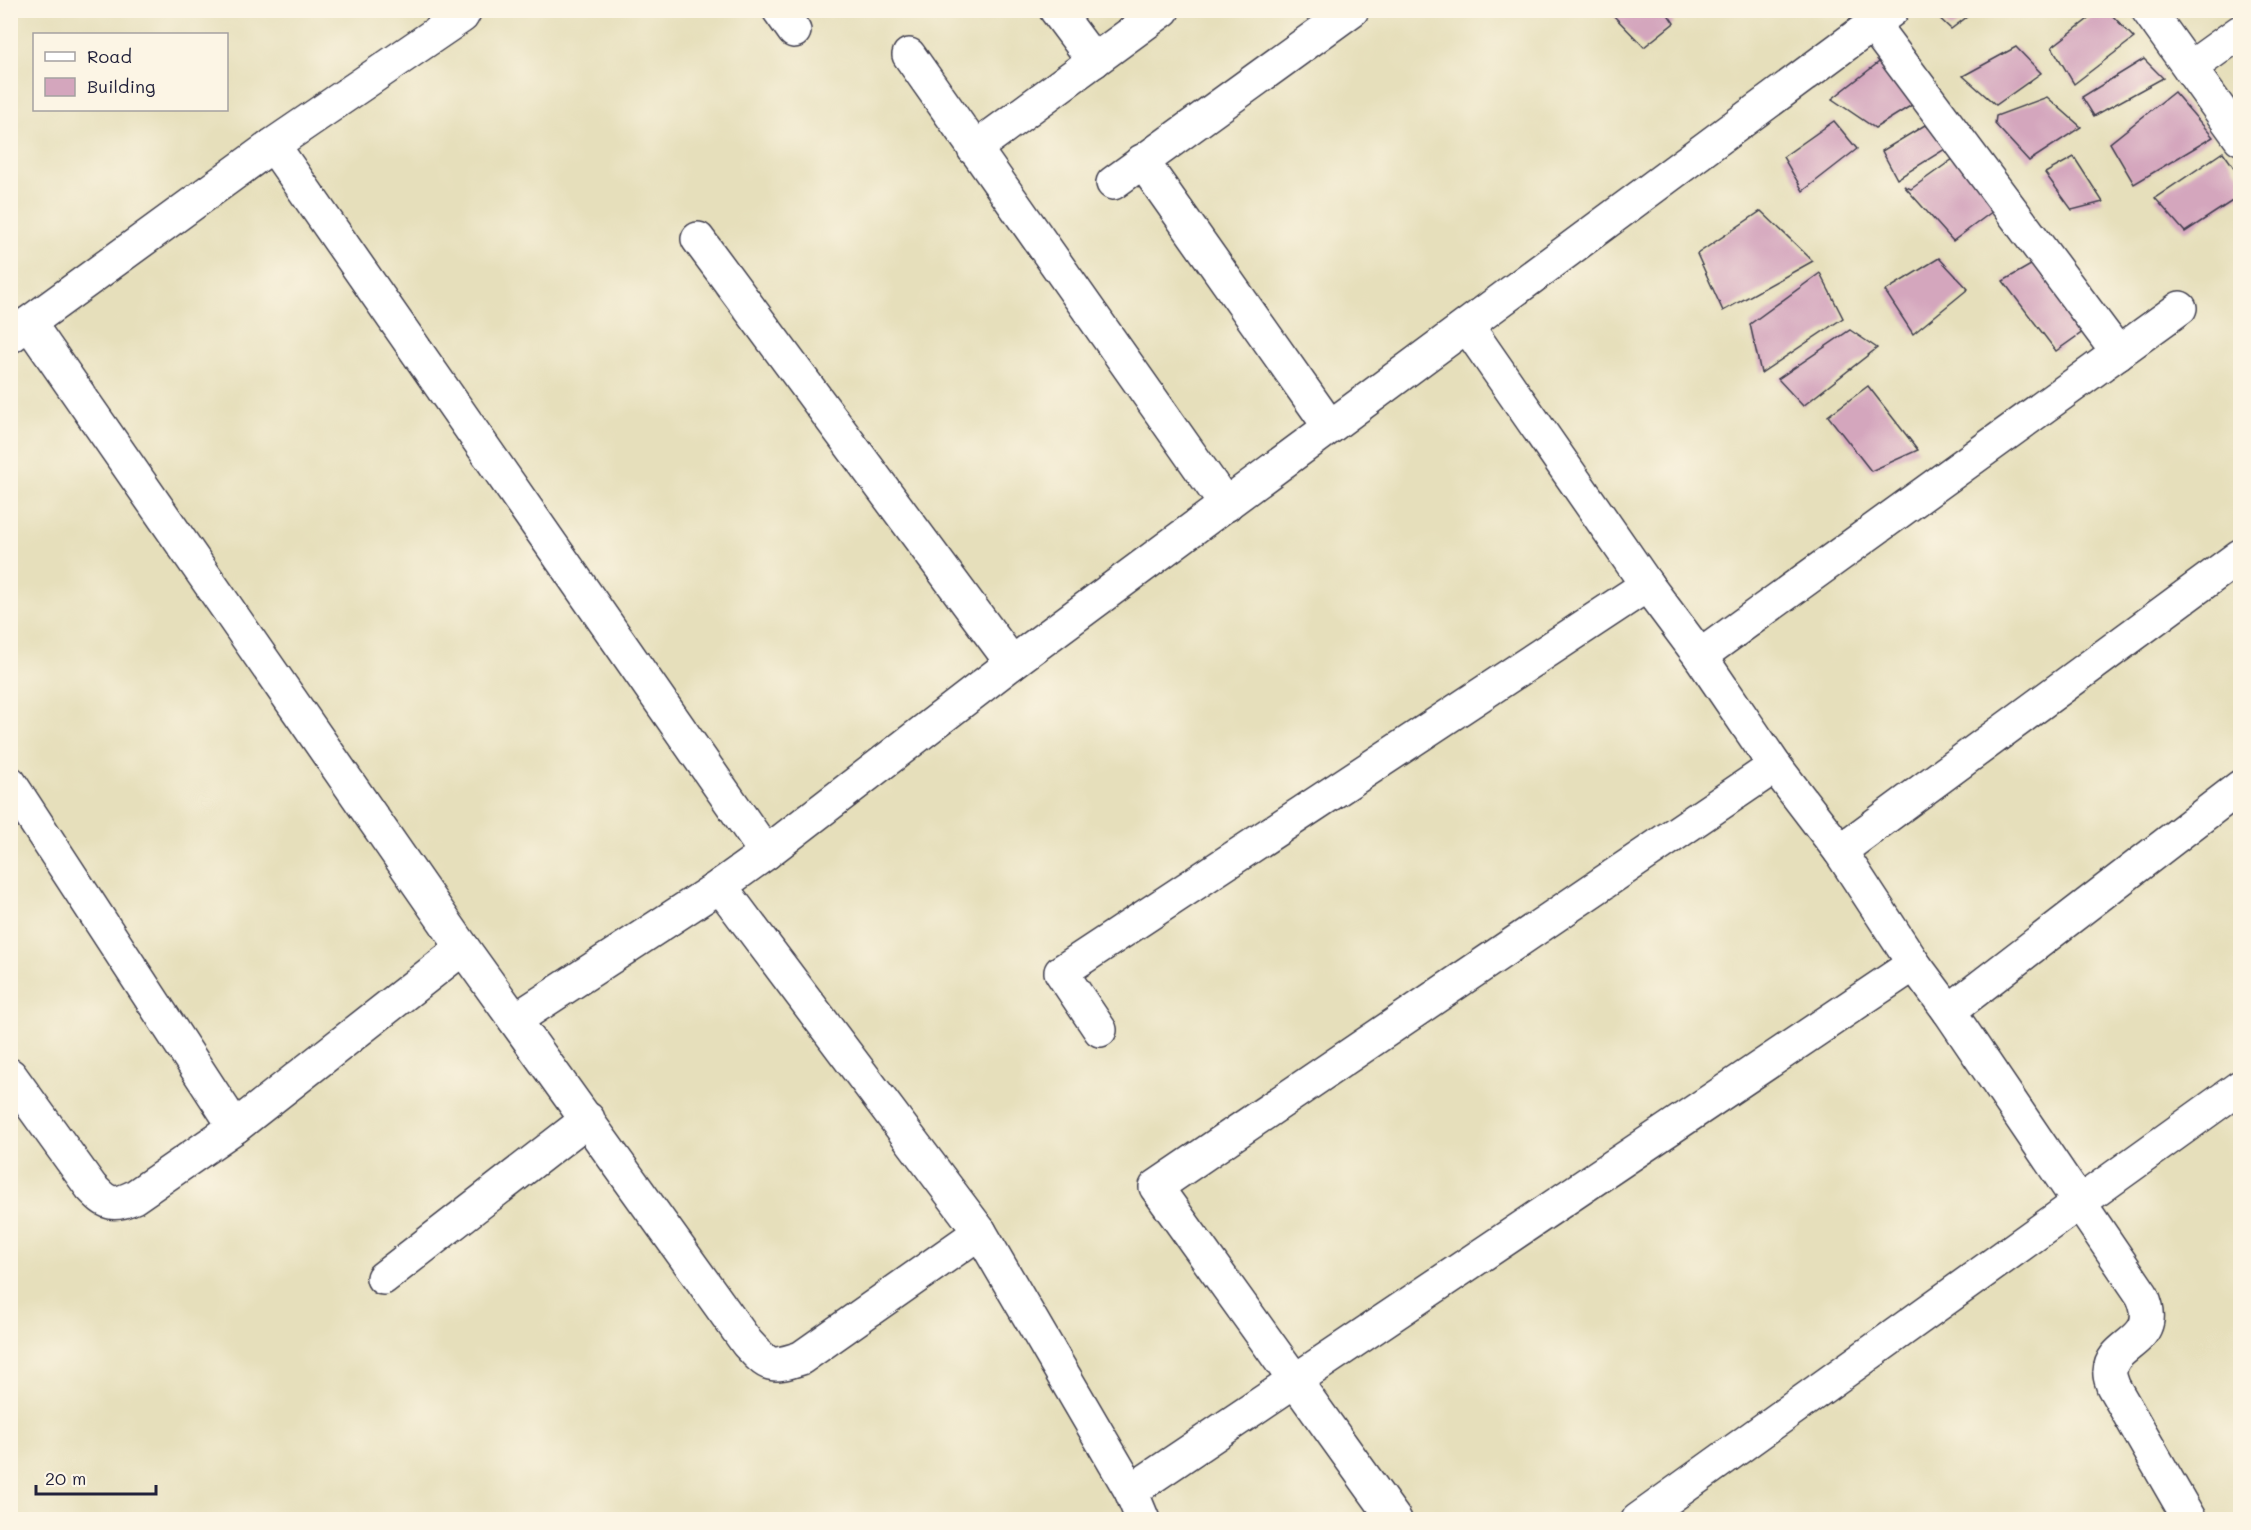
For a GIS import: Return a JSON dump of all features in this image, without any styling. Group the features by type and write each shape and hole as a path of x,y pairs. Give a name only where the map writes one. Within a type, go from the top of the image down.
{"street":[{"path":"465,10 462,16 273,145 20,330 747,1343 764,1361 778,1365 801,1358 980,1232"},
{"path":"1056,10 1094,61"},
{"path":"974,149 1163,10"},
{"path":"1113,183 1352,10"},
{"path":"2148,10 2241,138"},
{"path":"515,1020 720,886 766,853 1012,663 1883,18 2118,353"},
{"path":"2190,68 2241,32"},
{"path":"909,55 1226,505"},
{"path":"273,145 766,853"},
{"path":"1142,161 1330,427"},
{"path":"698,238 1012,663"},
{"path":"1700,656 2180,308"},
{"path":"1467,326 1775,766 1840,851 1914,964 1949,1011 2142,1295 2148,1317 2144,1329 2113,1361 2110,1372 2112,1386 2190,1520"},
{"path":"1840,851 2241,556"},
{"path":"1100,1030 1061,972 1647,585"},
{"path":"1395,1520 1156,1187 1775,766"},
{"path":"10,783 235,1126"},
{"path":"1949,1011 2241,787"},
{"path":"720,886 980,1232 1137,1505 1295,1380 1914,964"},
{"path":"10,1076 91,1187 103,1200 119,1204 134,1197 235,1126 463,948"},
{"path":"1638,1520 2241,1087"},
{"path":"383,1278 588,1119"}],"building":[{"path":"1614,10 1665,10 1674,23 1644,47 1611,13"},
{"path":"1935,10 1976,10 1951,29 1933,12"},
{"path":"2100,10 2107,10 2134,38 2074,84 2052,47"},
{"path":"2016,47 2041,73 1996,105 1963,76"},
{"path":"1883,59 1920,100 1875,128 1832,99"},
{"path":"2144,59 2163,78 2094,116 2082,97"},
{"path":"2174,92 2213,137 2134,184 2110,143"},
{"path":"2047,97 2081,127 2029,161 1995,124 1996,116"},
{"path":"1834,121 1857,149 1803,191 1783,157"},
{"path":"1925,125 1950,146 1897,179 1882,151"},
{"path":"2223,152 2240,176 2240,196 2185,232 2155,198"},
{"path":"1960,154 2005,202 1953,241 1904,186 1911,189"},
{"path":"2074,157 2103,202 2072,210 2045,173"},
{"path":"1761,211 1813,261 1723,311 1697,254"},
{"path":"1939,258 1968,289 1913,334 1885,291"},
{"path":"2036,262 2087,329 2056,351 2003,281"},
{"path":"1820,273 1843,318 1761,373 1750,324"},
{"path":"1850,330 1877,348 1803,406 1778,379"},
{"path":"1868,386 1918,450 1871,471 1828,416"}]}
